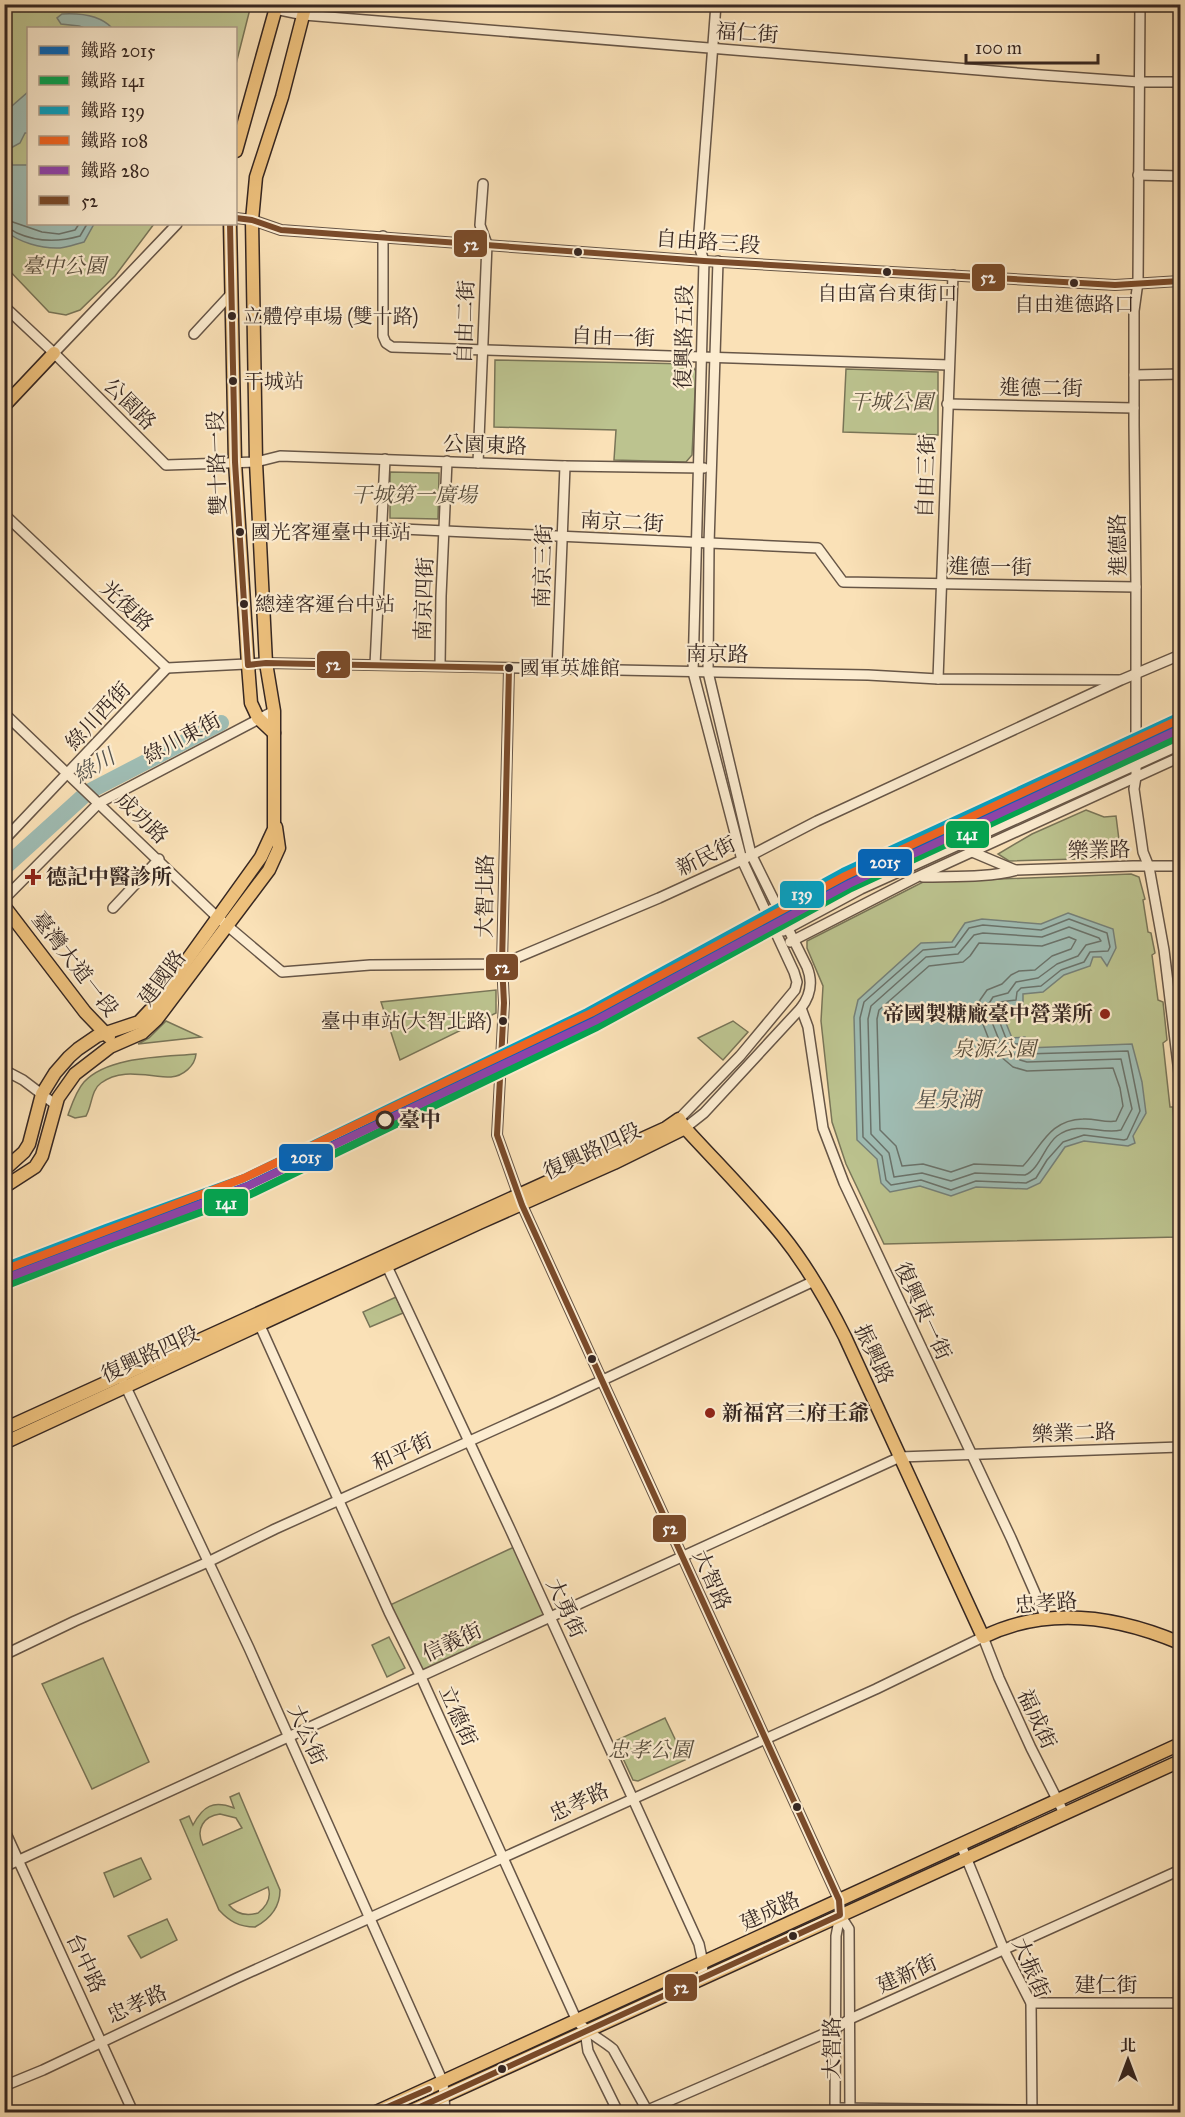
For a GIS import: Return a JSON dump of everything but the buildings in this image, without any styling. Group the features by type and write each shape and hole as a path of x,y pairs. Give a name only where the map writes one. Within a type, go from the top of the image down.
{"main road":[{"path":"237,147 276,7"},
{"name":"雙十路一段","path":"266,663 256,462 252,220 256,177 282,97 305,10"},
{"name":"雙十路一段","path":"230,225 235,462 248,665"},
{"path":"4,406 54,352"},
{"name":"建國路","path":"4,1187 35,1167 42,1156 62,1090 75,1074 117,1043 142,1033 158,1019 273,848 274,711 266,663"},
{"path":"248,665 251,703 258,718 274,733"},
{"name":"臺灣大道一段","path":"4,906 85,1012 117,1043"},
{"name":"建國路","path":"4,1170 16,1161 29,1144 42,1094 55,1073 69,1057 105,1033 133,1025 144,1018 222,921"},
{"name":"復興路四段","path":"4,1429 123,1381 385,1262 666,1128 682,1124"},
{"name":"振興路","path":"682,1124 781,1234 814,1281 845,1337 982,1637"},
{"name":"復興路四段","path":"4,1443 123,1381"},
{"name":"忠孝路","path":"982,1637 1008,1625 1046,1618 1077,1618 1115,1622 1147,1630 1180,1643"},
{"name":"建成路","path":"376,2112 1180,1744"},
{"name":"建成路","path":"409,2112 1180,1761"}],"street":[{"name":"復興路五段","path":"693,672 704,261 698,243 717,4"},
{"name":"進德路","path":"1140,4 1138,282 1134,311 1136,587 1136,777 1134,789 1143,852 1149,867 1171,997 1180,1081"},
{"name":"福仁街","path":"276,7 713,49 1138,82 1180,82"},
{"path":"1138,175 1180,176"},
{"name":"自由二街","path":"478,463 487,244 480,225 483,184"},
{"name":"自由路三段","path":"237,218 252,220 281,230 704,261 1115,285 1180,281"},
{"path":"54,352 176,225"},
{"name":"自由一街","path":"383,236 382,336 392,347 949,365"},
{"name":"復興路五段","path":"708,672 709,544 718,261"},
{"name":"自由三街","path":"938,679 953,275"},
{"path":"194,334 231,294"},
{"name":"公園路","path":"4,306 54,352 166,465 256,462"},
{"path":"1134,375 1180,374"},
{"name":"進德二街","path":"947,404 1134,408"},
{"name":"公園東路","path":"256,462 280,456 713,469"},
{"path":"375,665 385,459"},
{"name":"南京四街","path":"440,666 447,461"},
{"name":"南京三街","path":"557,668 565,466"},
{"name":"光復路","path":"4,514 167,668"},
{"name":"南京二街","path":"381,528 818,548 843,582"},
{"name":"進德一街","path":"843,582 1136,587"},
{"name":"南京路","path":"248,665 266,663 868,675 938,679 1121,680 1180,655"},
{"path":"167,668 248,665"},
{"name":"綠川西街","path":"4,840 167,668"},
{"name":"大智北路","path":"509,668 502,964 504,1003 497,1130 520,1199"},
{"name":"復興路四段","path":"682,1124 795,990 796,977 747,857 693,672"},
{"name":"復興路四段","path":"682,1124 704,1113 801,1008 809,996 810,980 807,967 747,857 708,672"},
{"name":"新民街","path":"282,972 370,965 502,964 659,898 817,821 1121,680"},
{"name":"綠川東街","path":"4,899 99,803 274,711"},
{"name":"成功路","path":"4,713 222,921 282,972"},
{"path":"777,934 861,889 1180,745"},
{"path":"782,946 917,877 1180,757"},
{"name":"樂業路","path":"958,845 1005,867 1017,870"},
{"path":"113,908 159,860"},
{"name":"樂業路","path":"917,877 979,876 1017,870 1180,866"},
{"name":"復興東一街","path":"801,1008 808,1027 821,1115 830,1149 844,1184 1011,1538 1046,1618"},
{"path":"4,1070 23,1080 56,1105"},
{"name":"大智路","path":"520,1199 564,1293 600,1380 683,1557 838,1900 840,1915 836,1936 835,2110"},
{"name":"大勇街","path":"385,1262 470,1442 699,1944 703,1964 702,1978"},
{"name":"和平街","path":"4,1655 470,1442 814,1281"},
{"name":"立德街","path":"257,1320 577,2021 585,2031 613,2049 648,2111"},
{"name":"大公街","path":"123,1381 288,1736 444,2082 445,2112"},
{"name":"樂業二路","path":"900,1457 1180,1447"},
{"name":"信義街","path":"4,1867 900,1457"},
{"name":"忠孝路","path":"4,2086 632,1798 876,1689 982,1637"},
{"name":"福成街","path":"982,1637 999,1678 1064,1813"},
{"name":"台中路","path":"4,1829 133,2112"},
{"name":"大振街","path":"961,1845 1004,1950 1031,2003 1032,2112"},
{"name":"建新街","path":"648,2111 835,2029 850,2019 1180,1870"},
{"name":"大智路","path":"840,1915 849,1929 850,2110"},
{"name":"建仁街","path":"1031,2003 1180,2003"},
{"name":"立德街","path":"585,2031 588,2051 618,2112"},
{"path":"835,2110 1180,2112"}],"green space":[{"name":"臺中公園","path":"4,5 251,5 237,60 237,27 27,27 27,225 153,225 115,276 80,310 66,315 49,312 5,266"},
{"path":"495,360 691,364 696,371 692,455 686,462 614,460 616,430 494,427"},
{"name":"干城公園","path":"846,369 938,372 938,435 843,432"},
{"name":"干城第一廣場","path":"390,472 439,473 438,519 390,518"},
{"path":"1086,810 1104,817 1116,816 1120,848 1112,858 1009,861 998,854 1032,834"},
{"name":"泉源公園","path":"1131,874 1139,877 1145,899 1143,900 1148,932 1151,933 1155,953 1152,955 1158,1000 1163,1002 1167,1040 1163,1043 1170,1107 1173,1107 1178,1179 1175,1180 1176,1193 1179,1196 1177,1202 1178,1237 884,1244 846,1164 832,1122 821,1021 823,986 807,948 807,941 923,882"},
{"path":"496,990 496,1013 400,1060 381,1002"},
{"path":"166,1021 201,1037 138,1044 149,1038"},
{"path":"733,1021 748,1032 723,1060 698,1038"},
{"path":"196,1054 191,1066 175,1076 126,1074 109,1078 95,1090 86,1116 75,1118 68,1115 76,1093 94,1073 137,1059"},
{"path":"396,1297 403,1313 370,1327 363,1312"},
{"path":"514,1547 546,1614 422,1673 390,1605"},
{"path":"389,1637 405,1668 387,1677 372,1645"},
{"path":"103,1658 149,1762 92,1789 42,1684"},
{"name":"忠孝公園","path":"665,1718 685,1760 638,1781 633,1780 615,1741"},
{"path":"239,1793 280,1890 276,1908 255,1927 235,1923 219,1910 180,1820 189,1816 193,1825 209,1806 220,1805 234,1808 230,1797","holes":["220,1814 236,1818 242,1828 203,1845 200,1834 202,1824 209,1817","268,1887 268,1902 258,1913 242,1913 229,1905"]},
{"path":"141,1858 151,1879 114,1897 104,1873"},
{"path":"167,1919 177,1940 141,1958 128,1936"}],"water":[{"path":"62,14 89,16 102,20 111,27 61,24 57,18"},
{"path":"27,93 27,133 20,143 9,149 12,165 27,165 27,225 93,225 84,242 60,248 45,247 24,241 5,231 5,112"},
{"name":"星泉湖","path":"1068,913 1113,929 1116,948 1107,966 1101,957 1093,957 1090,966 1064,975 1043,992 1023,994 1023,1006 1000,1008 1012,1038 1025,1037 1026,1048 1132,1044 1142,1082 1146,1113 1133,1136 1135,1143 1128,1146 1084,1141 1065,1147 1040,1183 1027,1189 976,1187 951,1196 920,1186 890,1192 881,1183 877,1159 857,1140 854,1017 858,1000 921,943 952,942 965,923 982,919 1041,924"}],"waterway":[{"name":"綠川","path":"4,868 88,792 221,723"}],"rail line":[{"name":"139","path":"4,1267 244,1178 587,1012 843,872 1176,718"},
{"name":"108","path":"4,1270 244,1178 591,1013 845,876 1180,719"},
{"name":"2015","path":"4,1277 247,1186 591,1020 847,880 1180,726"},
{"name":"280","path":"7,1278 248,1186 595,1021 849,884 1180,729"},
{"name":"141","path":"7,1285 251,1194 595,1028 851,888 1180,736"}],"transit line":[{"name":"52","path":"237,218 252,220 281,230 704,261 1115,285 1180,281"},
{"name":"52","path":"230,225 235,462 248,665 266,663 509,668"},
{"name":"52","path":"409,2112 840,1915 839,1900 522,1205 497,1135 504,1003 502,964 509,668"},
{"name":"52","path":"376,2112 429,2089"}],"place":[{"name":"自由富台東街口","path":"887,272"},
{"name":"自由進德路口","path":"1074,283"},
{"name":"立體停車場 (雙十路)","path":"232,316"},
{"name":"干城站","path":"233,381"},
{"name":"國光客運臺中車站","path":"240,532"},
{"name":"總達客運台中站","path":"244,604"},
{"name":"國軍英雄館","path":"509,668"},
{"name":"德記中醫診所","path":"33,877"},
{"name":"帝國製糖廠臺中營業所","path":"1105,1014"},
{"name":"臺中車站(大智北路)","path":"503,1021"},
{"name":"臺中","path":"385,1120"},
{"name":"新福宮三府王爺","path":"710,1413"}]}
